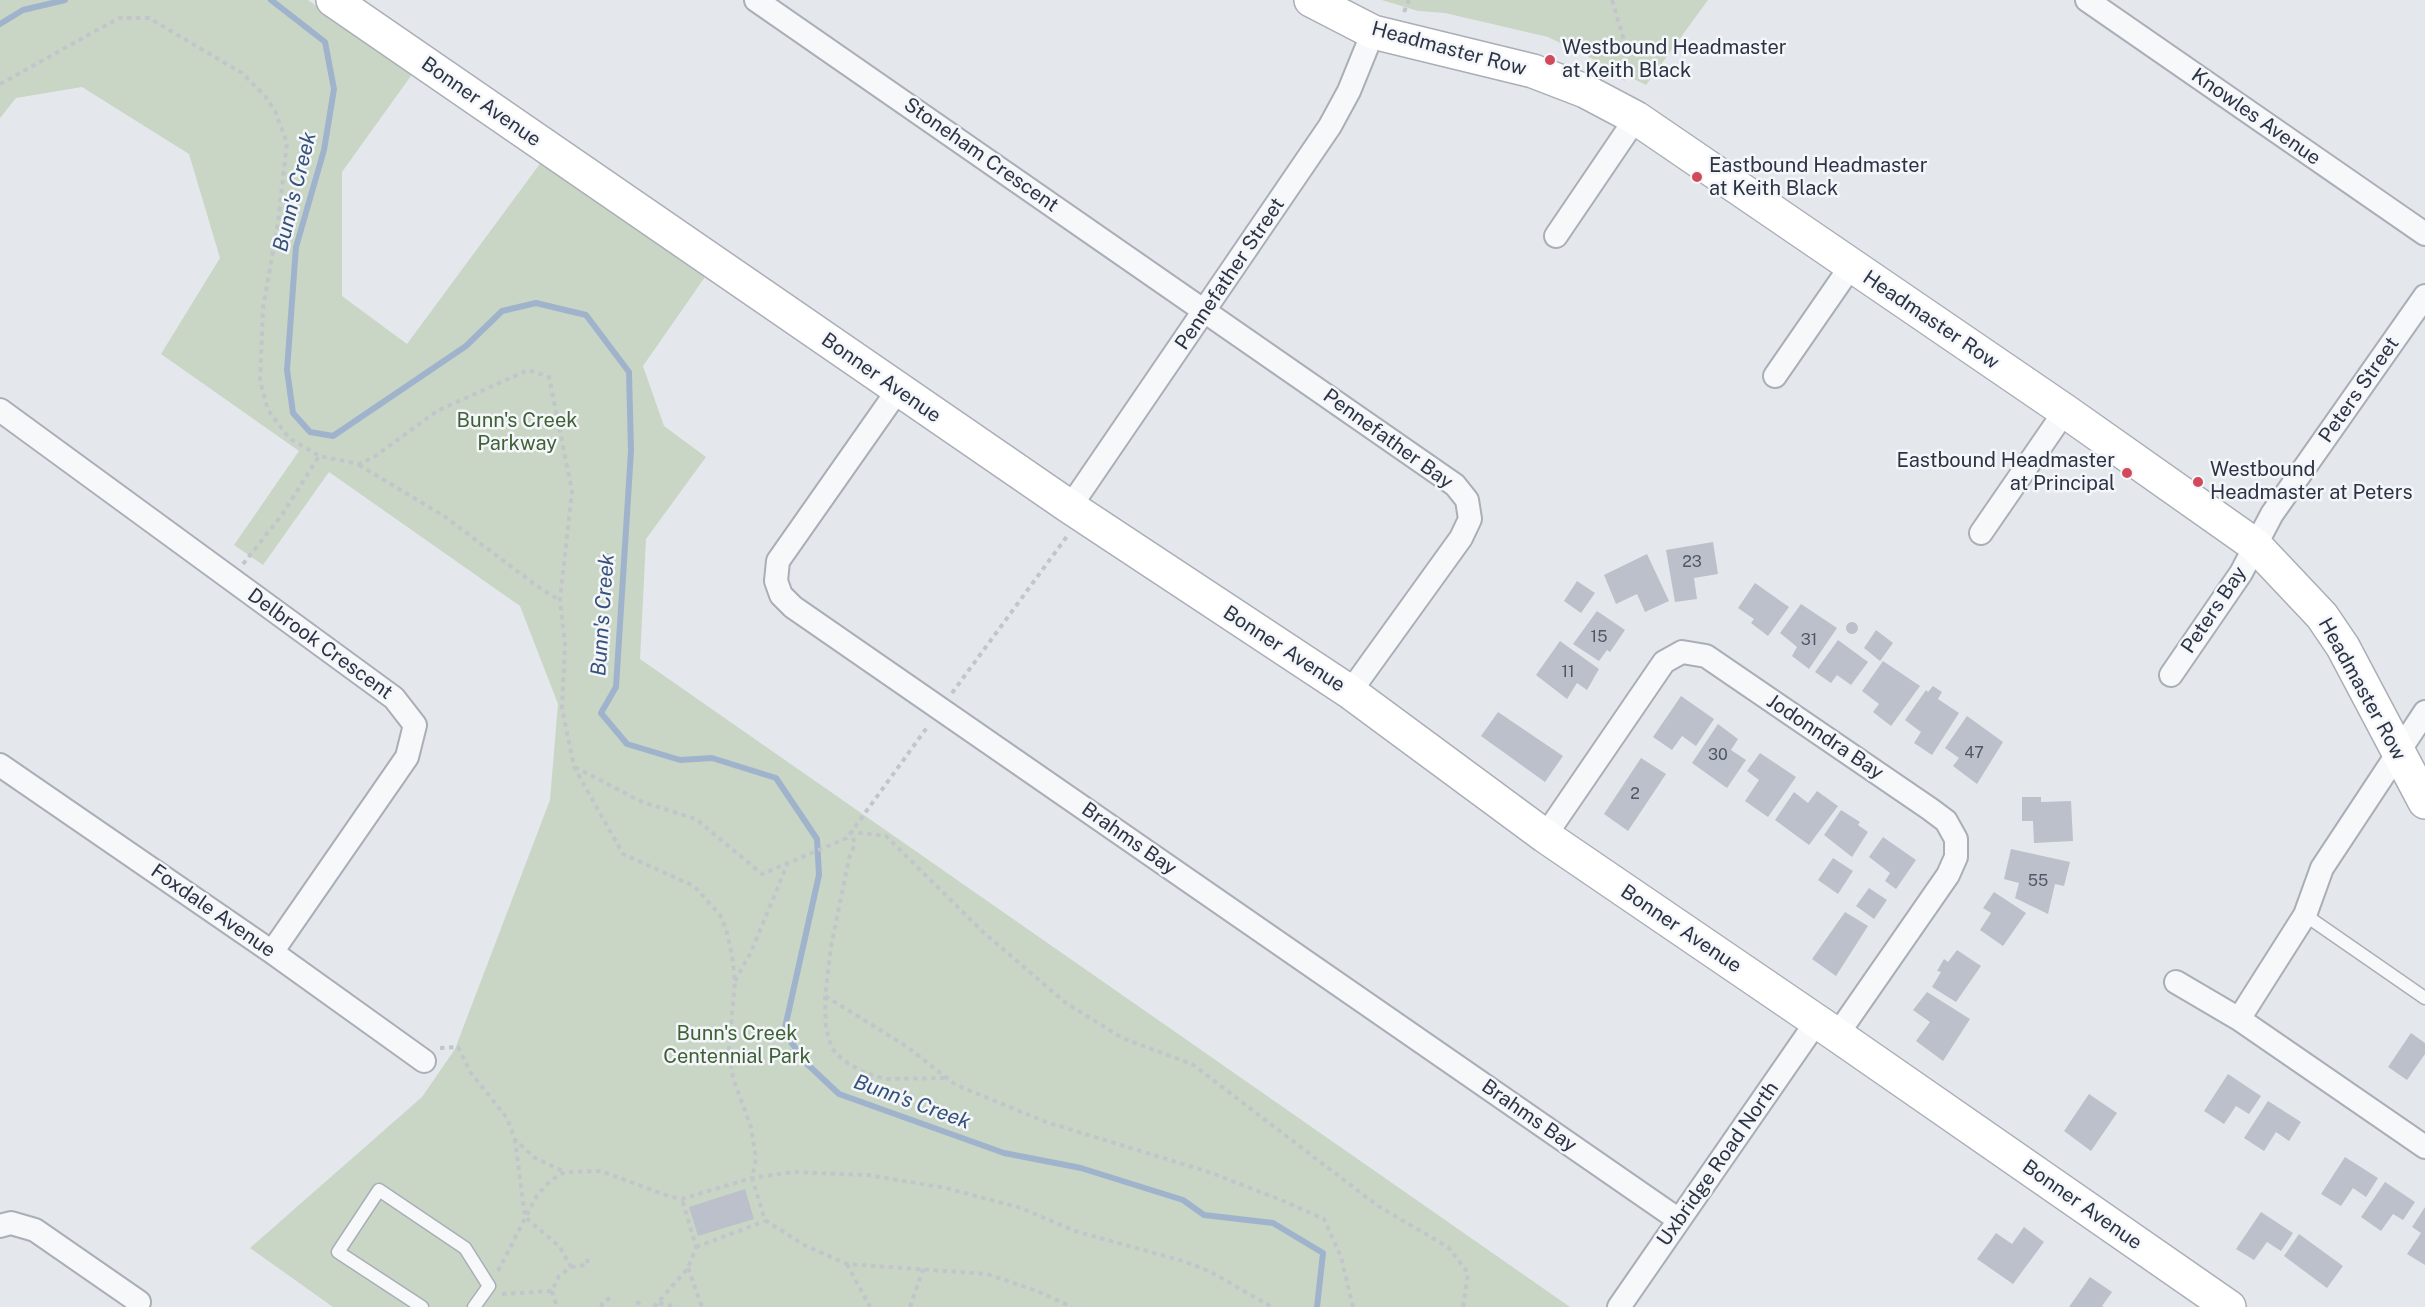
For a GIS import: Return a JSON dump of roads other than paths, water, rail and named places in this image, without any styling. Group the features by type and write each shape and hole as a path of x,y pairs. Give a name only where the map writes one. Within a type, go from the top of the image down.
{"street":[{"name":"Bonner Avenue","path":"333,0 1076,512 1350,692 1545,836 2229,1307"},
{"name":"Stoneham Crescent","path":"756,0 1206,310"},
{"name":"Headmaster Row","path":"1311,0 1373,32 1533,71 1585,91 1636,118 2066,411 2255,545 2322,616 2343,647 2425,802"},
{"name":"Knowles Avenue","path":"2087,0 2425,234"},
{"name":"Pennefather Street","path":"1076,512 1206,310 1330,126 1349,91 1373,32"},
{"path":"1556,236 1636,118"},
{"path":"1776,376 1851,266"},
{"name":"Peters Street","path":"2255,545 2272,514 2425,296"},
{"name":"Pennefather Bay","path":"1206,310 1455,485 1467,500 1470,519 1461,538 1350,692"},
{"name":"Brahms Bay","path":"898,390 778,561 776,581 781,595 793,607 1679,1220"},
{"name":"Delbrook Crescent","path":"0,410 394,698 415,725 407,757 272,952"},
{"path":"1981,533 2066,411"},
{"name":"Peters Bay","path":"2171,675 2241,573 2255,545"},
{"name":"Jodonndra Bay","path":"1545,836 1664,662 1682,652 1706,656 1930,809 1946,821 1956,839 1956,857 1948,875 1827,1028"},
{"path":"2239,1019 2305,915 2322,868 2425,712"},
{"name":"Foxdale Avenue","path":"0,765 272,952 415,1055"},
{"path":"2176,982 2239,1019 2425,1147"},
{"name":"Uxbridge Road North","path":"1619,1307 1679,1220 1827,1028"},
{"path":"0,1226 11,1223 35,1230 139,1302"}],"lane":[{"path":"2305,915 2425,998"},
{"path":"422,1307 338,1252 379,1190 465,1248 489,1286 474,1307"}],"waterway":[{"name":"Bunn's Creek","path":"0,24 23,10 65,0"},
{"name":"Bunn's Creek","path":"271,0 325,42 334,89 324,150 296,247 287,370 293,413 310,432 333,436 466,346 502,311 536,303 586,315 629,372 631,451 616,687 601,713 627,744 680,760 712,758 776,778 817,839 819,875 784,1032 806,1063 839,1094 1004,1153 1081,1168 1183,1200 1204,1215 1273,1223 1323,1253 1317,1307"}],"place":[{"name":"Westbound Headmaster at Keith Black","path":"1550,60"},
{"name":"Eastbound Headmaster at Keith Black","path":"1697,177"},
{"name":"Eastbound Headmaster at Principal","path":"2127,473"},
{"name":"Westbound Headmaster at Peters","path":"2198,482"}],"park label":[{"name":"Bunn's Creek Parkway","path":"517,432"},
{"name":"Bunn's Creek Centennial Park","path":"737,1046"}]}
